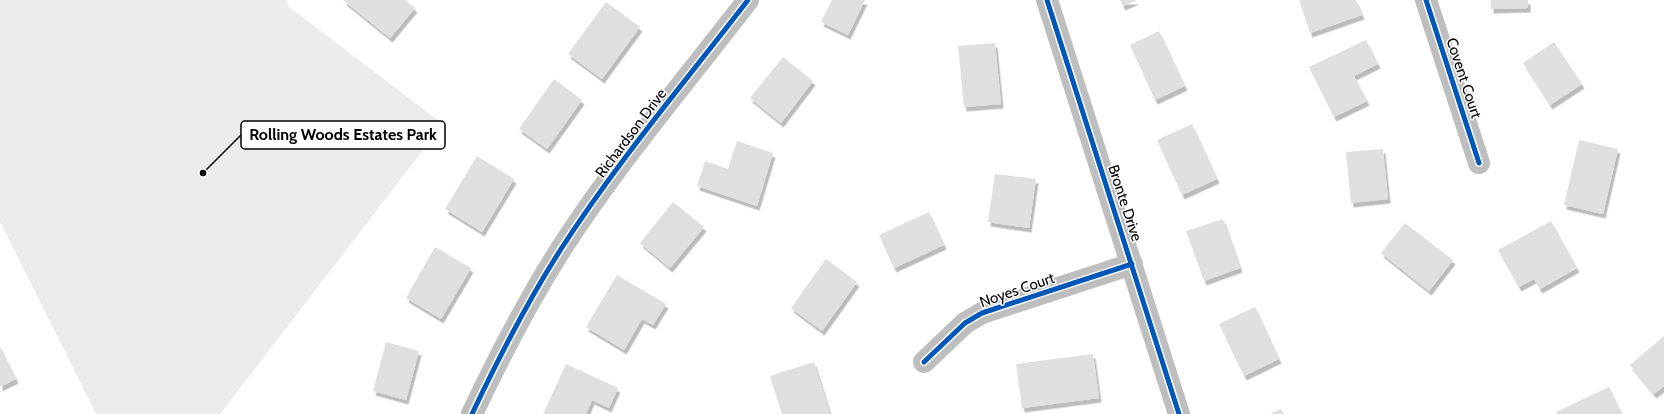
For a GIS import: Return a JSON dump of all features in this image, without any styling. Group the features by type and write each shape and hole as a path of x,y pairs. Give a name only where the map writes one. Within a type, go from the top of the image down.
{"street":[{"name":"Richardson Drive","path":"472,414 528,303 561,249 614,174 748,0"},
{"name":"Bronte Drive","path":"1047,0 1179,414"},
{"name":"Covent Court","path":"1426,0 1479,163"},
{"name":"Noyes Court","path":"924,362 965,323 982,313 1132,264"}],"shaded area":[{"path":"0,0 286,0 289,7 443,124 220,414 96,414 0,221"}],"building":[{"path":"343,0 405,0 415,8 390,38"},
{"path":"832,0 865,0 848,35 821,22"},
{"path":"1120,0 1137,0 1123,6"},
{"path":"1299,0 1356,0 1362,15 1310,33"},
{"path":"1491,0 1528,0 1528,8 1491,9"},
{"path":"606,2 640,27 602,79 568,54"},
{"path":"1159,31 1185,86 1155,100 1130,45"},
{"path":"1366,40 1378,64 1354,76 1367,101 1334,117 1309,67"},
{"path":"1554,42 1582,84 1550,105 1523,63"},
{"path":"995,43 1001,104 964,107 958,46"},
{"path":"783,57 813,81 781,123 750,98"},
{"path":"554,79 582,100 547,149 519,129"},
{"path":"1192,124 1217,179 1182,195 1157,140"},
{"path":"1579,140 1618,149 1603,214 1564,205"},
{"path":"737,141 773,153 757,206 697,186 705,161 728,169"},
{"path":"1383,149 1388,199 1351,203 1346,152"},
{"path":"477,156 514,179 482,232 445,209"},
{"path":"995,174 1036,179 1029,228 988,222"},
{"path":"673,202 704,227 670,268 640,243"},
{"path":"929,212 944,245 894,268 879,235"},
{"path":"1223,219 1240,268 1204,281 1186,231"},
{"path":"1551,221 1577,268 1540,289 1534,279 1519,287 1498,250"},
{"path":"1405,223 1453,260 1429,291 1381,253"},
{"path":"435,247 471,268 441,319 406,298"},
{"path":"826,259 857,282 822,331 791,308"},
{"path":"617,275 666,304 653,325 642,319 624,350 586,327"},
{"path":"1255,307 1279,359 1244,376 1219,324"},
{"path":"1664,336 1664,386 1654,394 1630,365"},
{"path":"386,342 419,351 406,400 373,391"},
{"path":"0,346 16,379 0,387"},
{"path":"1093,354 1099,398 1022,408 1016,364"},
{"path":"814,362 830,414 782,414 770,376"},
{"path":"566,364 618,388 609,408 592,400 586,414 543,414"},
{"path":"1609,387 1622,414 1557,414 1556,412"},
{"path":"1281,409 1284,414 1270,414"}],"cycle path":[{"path":"472,414 525,309 561,249 628,154 748,0"},
{"path":"1047,0 1179,414"},
{"path":"1426,0 1479,163"},
{"path":"924,362 965,323 982,313 1132,264"}],"place":[{"name":"Rolling Woods Estates Park","path":"203,173"}]}
